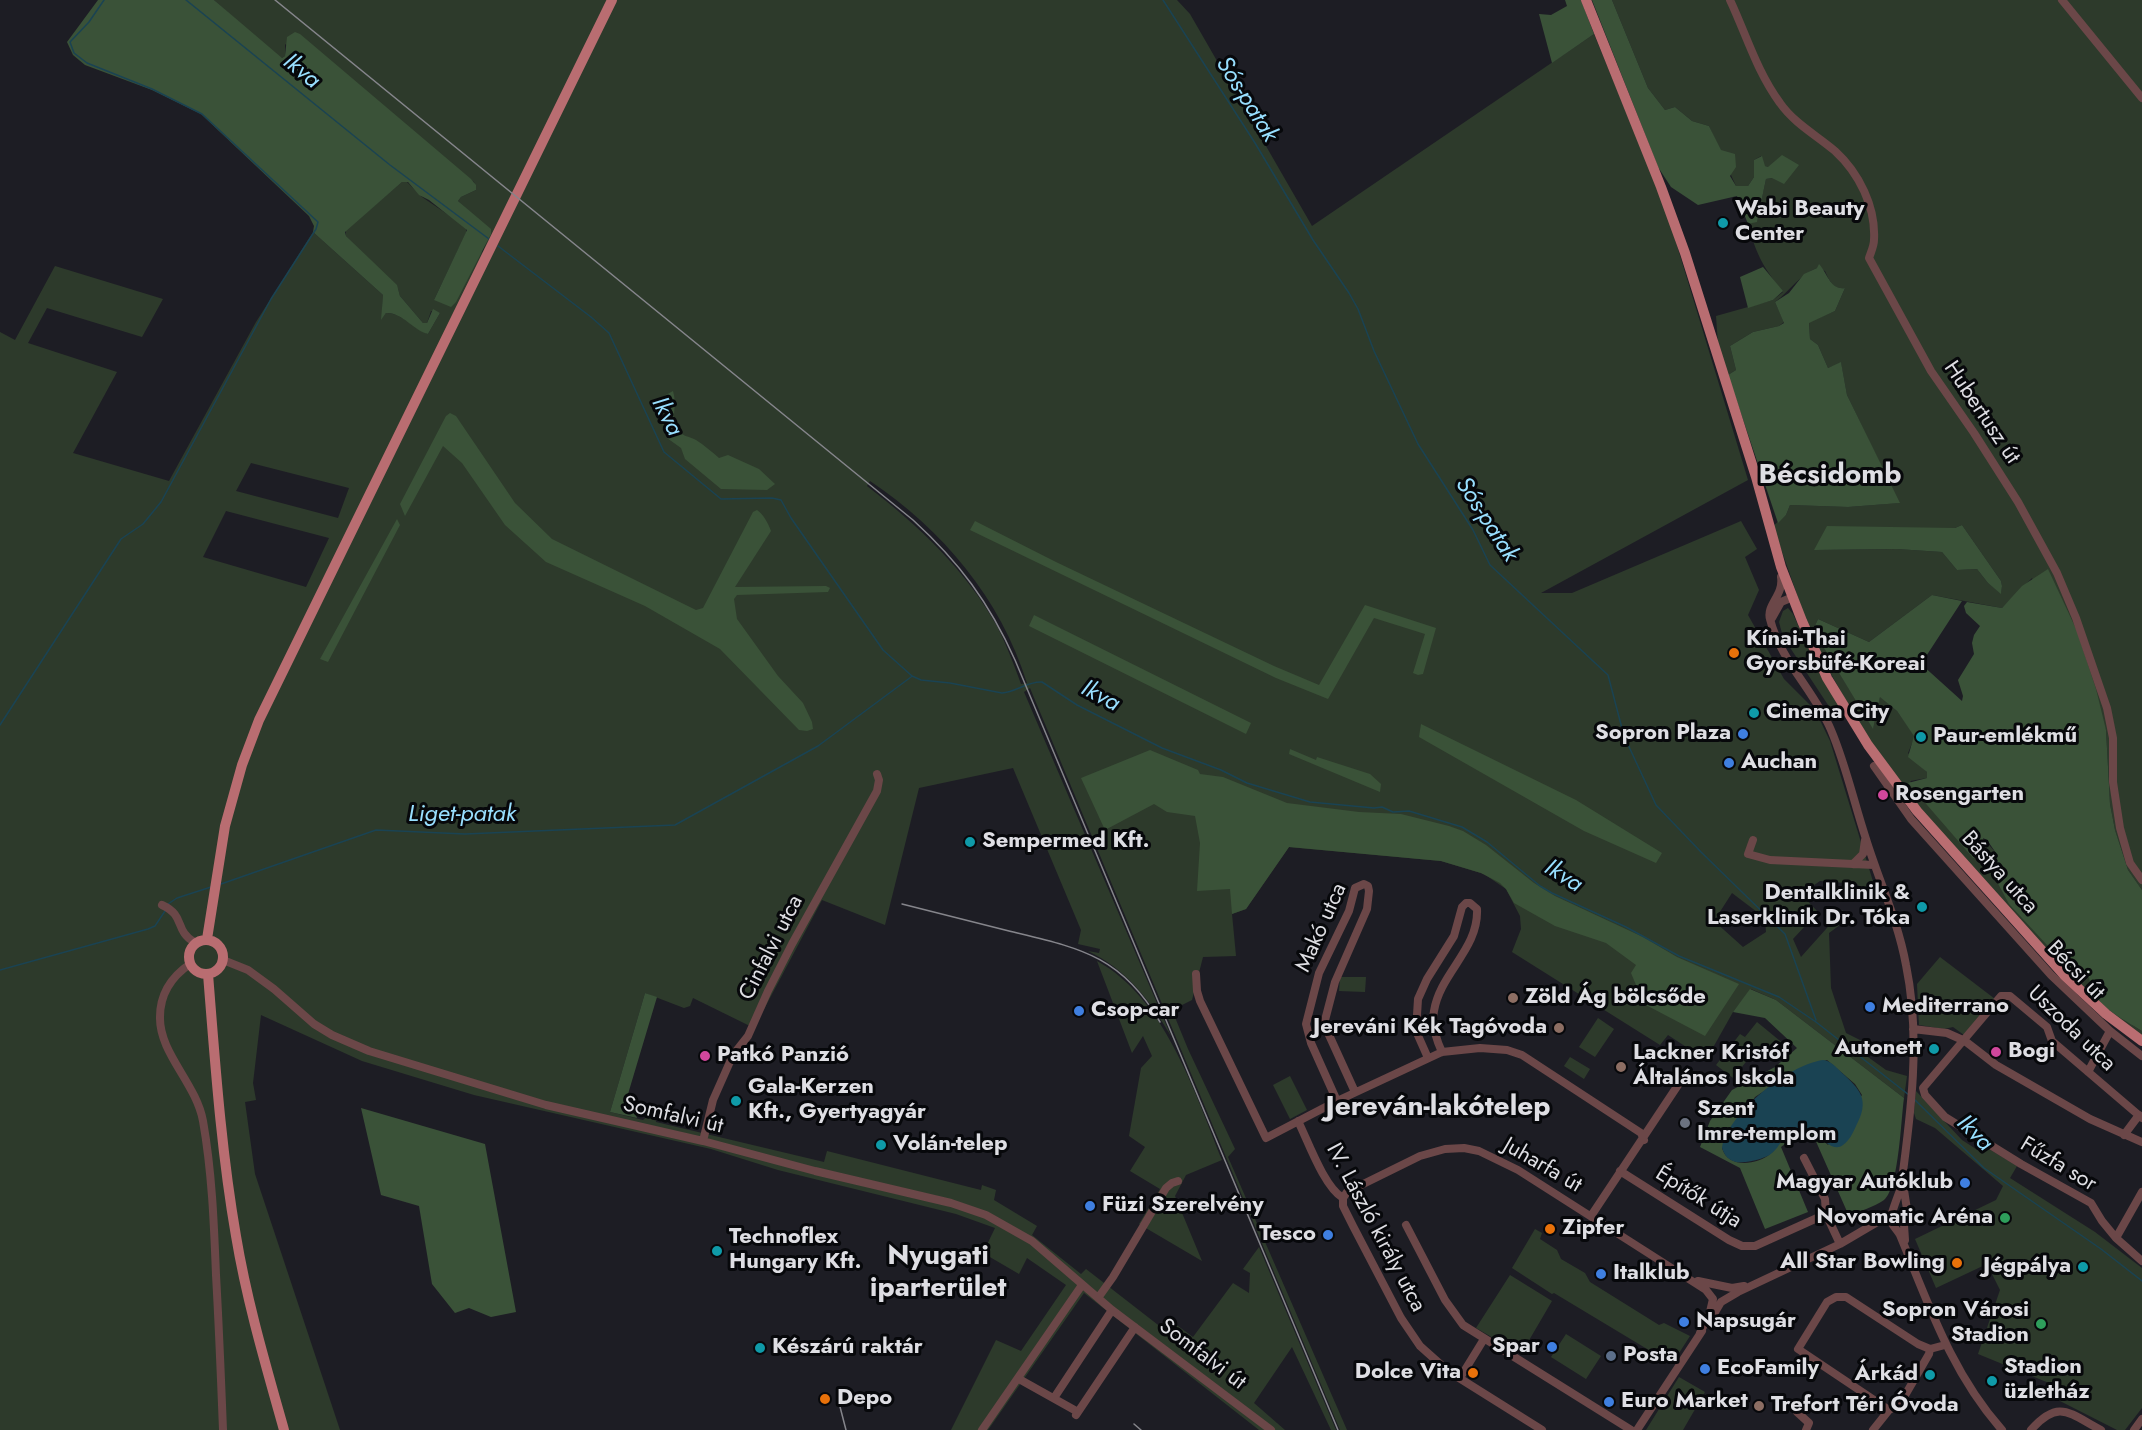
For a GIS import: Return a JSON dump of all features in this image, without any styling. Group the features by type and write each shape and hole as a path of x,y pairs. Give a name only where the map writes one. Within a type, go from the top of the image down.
{"main road":[{"path":"207,939 229,809 249,743 612,0"},
{"name":"Bástya utca","path":"1586,0 1686,253 1756,477 1781,567 1827,678 1850,718 1891,778 1917,811 2064,975 2106,1014 2142,1041"},
{"path":"207,939 220,946 223,960 217,970 208,974 197,972 190,964 188,955 194,942 207,939"},
{"path":"208,974 226,1167 236,1236 252,1315 284,1430"}],"street":[{"name":"Hubertusz út","path":"1730,0 1747,43 1778,100 1792,118 1837,153 1860,181 1870,208 1874,241 1869,258 1931,372 1974,433 2018,502 2057,573 2076,618 2107,708 2113,738 2113,782 2120,828 2130,863 2142,880"},
{"path":"2062,0 2142,98"},
{"path":"1781,567 1782,585 1777,602 1769,616 1781,647 1831,729 1864,836 1898,932 1906,963 1913,1029 1912,1094 1899,1198 1892,1213 1893,1224 1908,1251"},
{"path":"1777,602 1793,597"},
{"path":"1777,602 1791,605 1800,616"},
{"name":"Bécsi út","path":"1874,766 1911,819 2051,975 2110,1031 2142,1056"},
{"name":"Cinfalvi utca","path":"703,1141 713,1100 733,1055 748,1036 792,944 877,791 879,780 877,774"},
{"path":"1853,864 1863,854 1864,836"},
{"path":"1753,840 1748,854 1770,860 1874,865"},
{"name":"Makó utca","path":"1338,1101 1311,1043 1306,1024 1323,962 1349,910 1354,888 1364,884 1369,891 1366,909 1335,982 1324,1024 1355,1092"},
{"path":"1428,1058 1416,1031 1418,999 1427,979 1454,936 1462,907 1470,903 1477,909 1473,934 1437,998 1434,1011 1436,1036 1442,1052"},
{"path":"165,907 178,918 186,937 194,942"},
{"name":"Somfalvi út","path":"223,960 248,970 314,1024 332,1035 369,1051 546,1105 703,1141 815,1171 935,1199 986,1215 1032,1241 1112,1310 1271,1430"},
{"path":"190,964 180,971 166,990 161,1003 160,1019 167,1049 196,1096 203,1119 214,1223 223,1430"},
{"path":"1196,974 1200,1002 1266,1138 1355,1092 1442,1052 1480,1048 1506,1050 1522,1055 1641,1133 1644,1140"},
{"name":"Uszoda utca","path":"1965,1041 2001,996 2010,996 2047,1027 2052,1041 2140,1116"},
{"path":"1913,1029 1947,1033 1965,1041 1996,1065 2090,1119 2142,1142"},
{"path":"2088,1072 2110,1031"},
{"name":"Fűzfa sor","path":"1965,1041 1924,1086 1925,1095 1946,1117 2021,1164 2091,1203 2116,1238 2142,1261"},
{"path":"1591,1216 1620,1171 1644,1140 1686,1073"},
{"path":"2124,1136 2140,1116"},
{"name":"IV. László király utca","path":"1298,1121 1329,1183 1343,1198 1343,1206 1348,1217 1411,1334 1431,1358 1542,1430"},
{"name":"Juharfa út","path":"1343,1198 1347,1192 1420,1156 1445,1149 1479,1151 1496,1158 1591,1216 1706,1290 1712,1298"},
{"path":"1804,1158 1825,1199 1826,1214 1840,1244"},
{"path":"1904,1162 1904,1198 1908,1216 1904,1225 1904,1237 1908,1251 1945,1345 1972,1392 2001,1430"},
{"name":"Építők útja","path":"1620,1171 1742,1246 1760,1245 1826,1214"},
{"path":"1098,1298 1166,1188 1178,1181"},
{"path":"2116,1238 2142,1192"},
{"path":"1712,1298 1724,1301 1755,1283 1861,1233 1899,1209 1906,1212"},
{"path":"1406,1225 1445,1300 1463,1325 1631,1430"},
{"path":"1861,1233 1881,1225 1904,1225"},
{"name":"Juharfa út","path":"1680,1273 1701,1283 1715,1286"},
{"path":"1700,1333 1710,1312 1715,1286 1738,1288 1755,1283"},
{"path":"982,1430 1082,1285"},
{"path":"1637,1430 1700,1333 1728,1296 1727,1288"},
{"path":"1889,1410 1798,1349 1827,1302 1836,1297 1846,1297 1918,1344 1930,1348 1945,1345"},
{"path":"1054,1398 1112,1310"},
{"path":"1019,1379 1077,1413 1135,1327"},
{"path":"1460,1378 1484,1339"},
{"path":"1873,1430 1889,1410 1900,1404 1929,1354 1930,1348"},
{"path":"2031,1430 2047,1414 2063,1411 2101,1430"},
{"path":"1797,1412 1808,1419 1806,1430"},
{"path":"2134,1430 2142,1419"}],"green space":[{"path":"98,0 214,0 282,58 285,56 287,37 295,32 300,34 471,179 476,185 476,190 461,197 458,201 491,229 491,234 456,302 451,307 434,300 467,230 429,200 419,195 408,182 402,182 345,232 346,236 397,285 400,296 423,323 427,323 433,309 440,313 428,334 392,313 386,313 381,320 383,295 313,232 314,226 309,216 201,114 152,90 85,65 73,55 67,42"},
{"path":"214,0 1177,0 1190,14 1312,226 1594,34 1665,206 1748,480 1541,593 1572,593 1741,521 1757,549 1745,557 1759,590 1748,615 1784,679 1815,710 1830,741 1875,888 1865,893 1857,884 1820,881 1801,894 1818,912 1793,939 1801,957 1843,910 1844,922 1829,933 1831,988 1846,1033 1864,1042 1868,1057 1886,1070 1907,1076 1904,1098 1776,1000 1751,989 1733,1012 1706,1060 1668,1035 1660,1045 1512,952 1521,929 1520,916 1506,889 1484,874 1441,861 1289,847 1246,909 1232,914 1236,956 1203,957 1192,1000 1172,1010 1235,1149 1228,1157 1347,1430 1340,1430 1030,688 1024,692 1171,1036 1145,998 1126,976 1088,951 1099,953 1100,949 1078,944 1081,930 1013,768 919,788 885,925 822,900 754,1028 693,998 690,1006 684,1008 645,993 610,1112 643,1120 649,1115 655,1116 656,1122 824,1162 827,1151 981,1190 982,1185 996,1190 994,1200 1037,1226 1032,1235 1081,1274 1086,1269 1162,1328 1167,1318 1193,1337 1233,1283 1249,1293 1250,1273 1243,1269 1259,1247 1336,1430 1331,1430 1292,1347 1254,1403 1285,1430 1259,1430 1084,1293 988,1430 951,1430 996,1340 1021,1351 1066,1285 1027,1258 1019,1274 983,1253 995,1228 956,1214 778,1170 711,1149 474,1095 362,1061 261,1015 253,1083 256,1100 245,1102 255,1174 340,1430 0,1430 0,332 15,340 55,266 163,299 142,337 47,308 28,343 117,372 73,453 169,481 256,322 313,232 383,295 382,318 386,313 397,315 428,334 440,313 431,311 427,323 423,323 400,296 398,289 346,236 346,230 406,181 422,197 466,227 466,233 434,300 483,251 491,231 458,201 461,197 476,190 474,182 285,44 285,56 278,57","holes":["251,463 349,488 338,518 236,491","870,481 896,500 921,521 966,569 1002,623 1027,683 1021,684 998,628 972,587 923,533 867,486","226,511 329,538 306,587 203,557","1732,893 1765,918 1766,932 1743,947 1714,921"]},
{"path":"1565,0 1581,0 1594,34 1552,63 1539,14 1551,15 1567,6"},
{"path":"1592,0 1612,0 1648,88 1665,110 1675,107 1692,121 1709,126 1721,150 1735,154 1736,167 1730,176 1736,186 1748,186 1754,177 1754,160 1762,156 1765,166 1768,167 1782,155 1799,165 1784,184 1772,178 1766,179 1757,222 1748,224 1737,196 1698,205 1671,187 1658,167"},
{"path":"1612,0 2142,0 2142,890 2128,870 2115,830 2110,804 2106,730 2032,578 2002,608 1932,595 1869,642 1818,619 1813,630 1873,728 1880,696 1897,711 1915,736 1908,753 1927,772 1927,778 1910,781 1983,858 1983,838 1996,853 1992,859 2080,971 2089,978 2095,996 2117,1016 2142,1031 2142,1036 2099,1004 2058,964 1919,808 1867,738 1826,665 1808,626 1773,526 1786,515 1790,505 1848,507 1899,503 1847,395 1841,363 1828,368 1818,345 1810,339 1809,322 1835,311 1845,288 1834,286 1825,271 1817,268 1805,275 1775,302 1784,322 1779,326 1753,332 1730,346 1736,370 1728,375 1718,344 1716,316 1773,300 1783,292 1761,260 1748,224 1757,221 1766,179 1772,178 1761,156 1754,160 1754,177 1748,186 1736,186 1709,126 1692,121 1675,107 1665,110 1648,88","holes":["1962,525 2001,581 2001,593 1988,583 1977,569 1957,570 1942,552 1897,549 1815,550"]},
{"path":"1819,264 1833,284 1845,288 1835,311 1809,323 1810,339 1818,345 1828,368 1841,362 1847,395 1900,503 1848,507 1790,505 1786,515 1778,523 1728,375 1736,370 1730,346 1753,332 1784,323 1775,302 1789,293 1804,274 1817,268"},
{"path":"1763,267 1783,291 1773,300 1748,308 1740,277"},
{"path":"673,391 674,419 678,431 696,440 719,458 728,455 759,469 775,484 767,490 721,489 685,459 681,448 667,438 668,431 660,422 663,408 662,397"},
{"path":"450,413 456,416 515,503 552,539 696,610 703,608 753,512 757,510 766,519 771,531 735,587 826,586 830,588 828,592 737,595 734,599 737,619 778,676 803,703 813,729 799,730 720,649 645,606 546,562 505,525 462,463 443,446 405,516 400,504 446,416"},
{"path":"397,519 400,525 328,662 320,659"},
{"path":"975,521 1274,666 1319,685 1365,605 1436,628 1423,674 1413,673 1425,634 1374,618 1328,699 1276,678 970,530"},
{"path":"1962,525 2001,581 2001,594 1977,569 1957,570 1942,552 1897,549 1814,550 1827,526 1955,528"},
{"path":"2048,569 2077,631 2096,689 2106,730 2110,804 2115,830 2128,870 2142,890 2142,1031 2101,1003 2095,996 2089,978 2080,971 2072,972 2009,904 1989,867 1996,853 1987,840 1983,838 1983,858 1973,858 1908,783 1927,778 1927,772 1908,757 1914,736 1897,711 1880,697 1873,729 1813,630 1818,619 1869,642 1932,595 1962,601 1921,664 1962,701 1963,696 1958,680 1974,654 1972,643 1980,626 1966,613 1964,606 1967,602 2002,608 2022,586"},
{"path":"1788,608 1793,614 1821,676 1844,712 1836,717 1783,637 1779,622 1783,611"},
{"path":"1034,615 1251,723 1246,734 1029,626"},
{"path":"1421,724 1576,800 1662,853 1656,863 1584,831 1419,737"},
{"path":"1290,749 1316,760 1317,757 1370,774 1381,784 1380,792 1289,754"},
{"path":"1150,750 1198,770 1200,774 1223,777 1287,803 1359,812 1401,814 1463,831 1486,845 1534,883 1555,896 1643,937 1677,957 1739,984 1705,1036 1644,1004 1631,973 1636,965 1606,943 1555,926 1514,903 1500,883 1481,873 1441,861 1289,847 1246,909 1232,914 1230,889 1197,891 1200,843 1195,816 1167,812 1154,804 1105,830 1081,778"},
{"path":"1940,957 1995,999 1964,1035 1953,1027 1944,1029 1919,1025 1917,984"},
{"path":"1097,961 1121,977 1141,998 1159,1023 1189,1077 1222,1160 1186,1175 1175,1196 1202,1261 1139,1224 1160,1189 1130,1171 1145,1147 1129,1136 1141,1068 1152,1056 1143,1036 1132,1053"},
{"path":"1340,977 1366,977 1365,992 1339,991"},
{"path":"1750,989 1776,1000 1904,1098 1896,1168 1889,1193 1884,1200 1849,1216 1814,1137 1795,1136 1781,1147 1808,1212 1765,1229 1740,1168 1700,1147 1710,1121 1732,1090 1775,1067 1797,1048 1765,1018 1733,1012","holes":["1827,1060 1855,1084 1862,1095 1828,1145 1818,1136 1800,1131 1788,1134 1772,1152 1758,1161 1736,1162 1725,1155 1722,1148 1755,1097 1796,1070"]},
{"path":"645,993 657,997 628,1094 637,1118 610,1112"},
{"path":"1598,1018 1614,1029 1595,1057 1579,1047"},
{"path":"1757,1022 1785,1045 1773,1059 1758,1047 1733,1078 1716,1065 1740,1034 1748,1039 1745,1037"},
{"path":"1570,1057 1590,1069 1584,1079 1564,1066"},
{"path":"1290,1076 1307,1110 1290,1119 1273,1085"},
{"path":"1916,1091 1962,1140 1979,1151 1984,1146 2017,1166 2010,1178 2095,1232 2142,1268 2142,1408 2125,1430 2117,1430 2058,1400 2049,1383 1978,1354 2000,1290 1987,1264 1936,1288 1915,1239 1996,1200 2003,1186 1935,1128 1916,1119 1914,1113"},
{"path":"361,1108 485,1144 516,1312 491,1317 469,1308 455,1313 432,1284 419,1206 381,1195"},
{"path":"1535,1229 1542,1233 1540,1239 1557,1250 1561,1259 1585,1273 1590,1282 1659,1325 1664,1323 1690,1336 1672,1364 1512,1268"},
{"path":"1510,1275 1552,1301 1521,1354 1476,1328"},
{"path":"1566,1334 1601,1356 1586,1379 1551,1357"},
{"path":"1679,1377 1705,1392 1683,1430 1646,1430"}],"water":[{"path":"1823,1060 1835,1066 1854,1084 1863,1102 1860,1117 1847,1141 1837,1147 1832,1146 1814,1134 1799,1131 1787,1135 1775,1151 1760,1159 1738,1162 1728,1158 1722,1148 1727,1134 1747,1106 1793,1071"}],"waterway":[{"path":"0,725 121,539 143,524 161,502 271,299 316,229 318,222 202,114 152,89 87,63 74,53 70,42 89,22 104,0"},
{"name":"Ikva","path":"186,0 390,165 489,239"},
{"name":"Sós-patak","path":"1163,0 1255,143 1313,240 1349,293 1418,444 1473,530 1490,565 1608,675 1624,736 1656,805 1785,934 1816,1020"},
{"name":"Ikva","path":"498,246 609,333 664,452 721,499 772,498 781,500 791,518 883,650 912,676 921,680 1002,693 1042,682 1077,705 1162,748 1221,770 1247,783 1310,802 1382,807 1393,812 1409,811 1462,827 1487,842 1540,886 1552,893 1626,927 1679,956 1779,997 1816,1022 1909,1095"},
{"name":"Liget-patak","path":"221,884 376,830 465,834 675,825 818,746 911,677"},
{"name":"Liget-patak","path":"168,904 177,898 211,887"},
{"name":"Liget-patak","path":"0,970 148,929 155,926 165,911"},
{"name":"Ikva","path":"1915,1100 1984,1168 2101,1249 2142,1281"}],"railway":[{"path":"275,0 913,520 945,551 972,584 995,620 1015,660 1338,1430"},
{"path":"902,904 1057,943 1096,958 1114,968 1130,982 1160,1022"},
{"path":"838,1399 846,1430"},
{"path":"1134,1424 1141,1430"}],"place":[{"name":"Wabi Beauty Center","path":"1723,223"},
{"name":"Kínai-Thai Gyorsbüfé-Koreai","path":"1734,653"},
{"name":"Cinema City","path":"1754,713"},
{"name":"Sopron Plaza","path":"1743,734"},
{"name":"Paur-emlékmű","path":"1921,737"},
{"name":"Auchan","path":"1729,763"},
{"name":"Rosengarten","path":"1883,795"},
{"name":"Sempermed Kft.","path":"970,842"},
{"name":"Dentalklinik & Laserklinik Dr. Tóka","path":"1922,907"},
{"name":"Zöld Ág bölcsőde","path":"1513,998"},
{"name":"Mediterrano","path":"1870,1007"},
{"name":"Csop-car","path":"1079,1011"},
{"name":"Jereváni Kék Tagóvoda","path":"1559,1028"},
{"name":"Autonett","path":"1934,1049"},
{"name":"Bogi","path":"1996,1052"},
{"name":"Patkó Panzió","path":"705,1056"},
{"name":"Lackner Kristóf Általános Iskola","path":"1621,1067"},
{"name":"Gala-Kerzen Kft., Gyertyagyár","path":"736,1101"},
{"name":"Szent Imre-templom","path":"1685,1123"},
{"name":"Volán-telep","path":"881,1145"},
{"name":"Magyar Autóklub","path":"1965,1183"},
{"name":"Füzi Szerelvény","path":"1090,1206"},
{"name":"Novomatic Aréna","path":"2005,1218"},
{"name":"Zipfer","path":"1550,1229"},
{"name":"Tesco","path":"1328,1235"},
{"name":"Technoflex Hungary Kft.","path":"717,1251"},
{"name":"All Star Bowling","path":"1957,1263"},
{"name":"Jégpálya","path":"2083,1267"},
{"name":"Italklub","path":"1601,1274"},
{"name":"Napsugár","path":"1684,1322"},
{"name":"Sopron Városi Stadion","path":"2041,1324"},
{"name":"Spar","path":"1552,1347"},
{"name":"Készárú raktár","path":"760,1348"},
{"name":"Posta","path":"1611,1356"},
{"name":"EcoFamily","path":"1705,1369"},
{"name":"Dolce Vita","path":"1473,1373"},
{"name":"Árkád","path":"1930,1375"},
{"name":"Stadion üzletház","path":"1992,1381"},
{"name":"Depo","path":"825,1399"},
{"name":"Euro Market","path":"1609,1402"},
{"name":"Trefort Téri Óvoda","path":"1759,1406"}],"district":[{"name":"Bécsidomb","path":"1830,476"},
{"name":"Jereván-lakótelep","path":"1438,1108"},
{"name":"Nyugati iparterület","path":"938,1273"}]}
